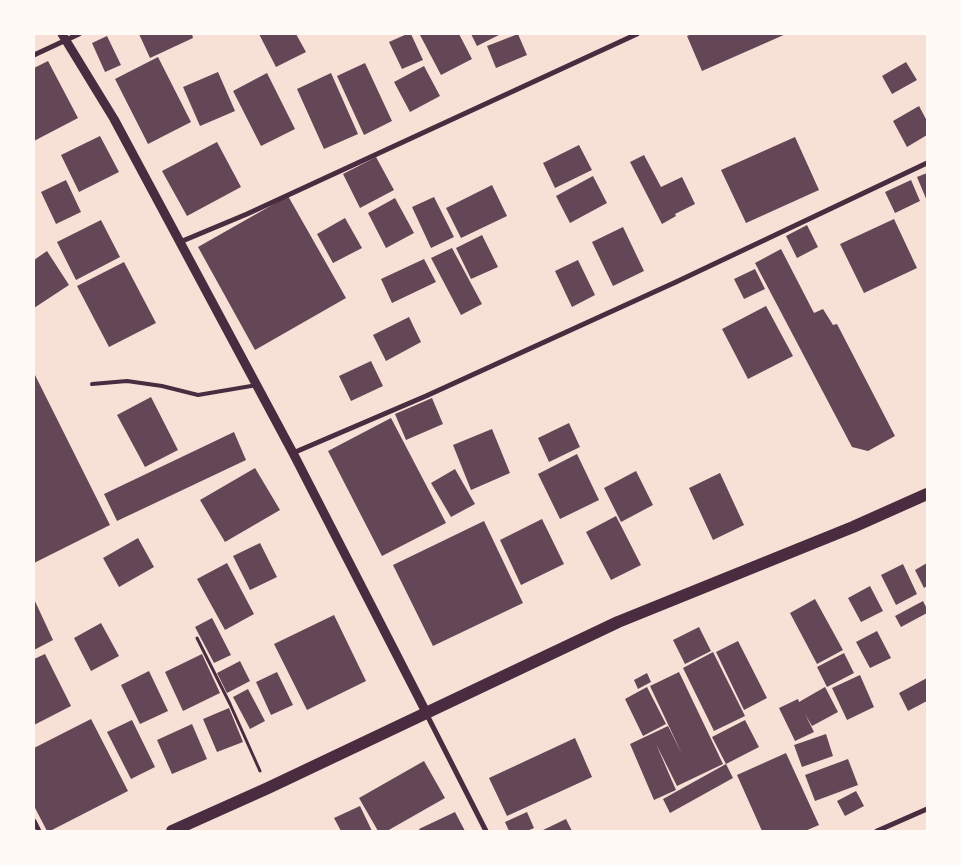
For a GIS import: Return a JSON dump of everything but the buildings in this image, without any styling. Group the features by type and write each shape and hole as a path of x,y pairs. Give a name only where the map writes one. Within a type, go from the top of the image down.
{"main road":[{"path":"172,831 268,788 618,622 853,527 927,494"}],"street":[{"path":"34,55 64,37 79,34"},
{"path":"180,242 247,214 636,34"},
{"path":"64,37 114,119 257,385 486,831"},
{"path":"293,453 426,396 676,282 927,163"},
{"path":"877,831 927,809"},
{"path":"34,821 39,831"}],"lane":[{"path":"92,384 127,381 162,386 198,395 257,385"}],"path":[{"path":"197,638 230,704 268,788"}]}
